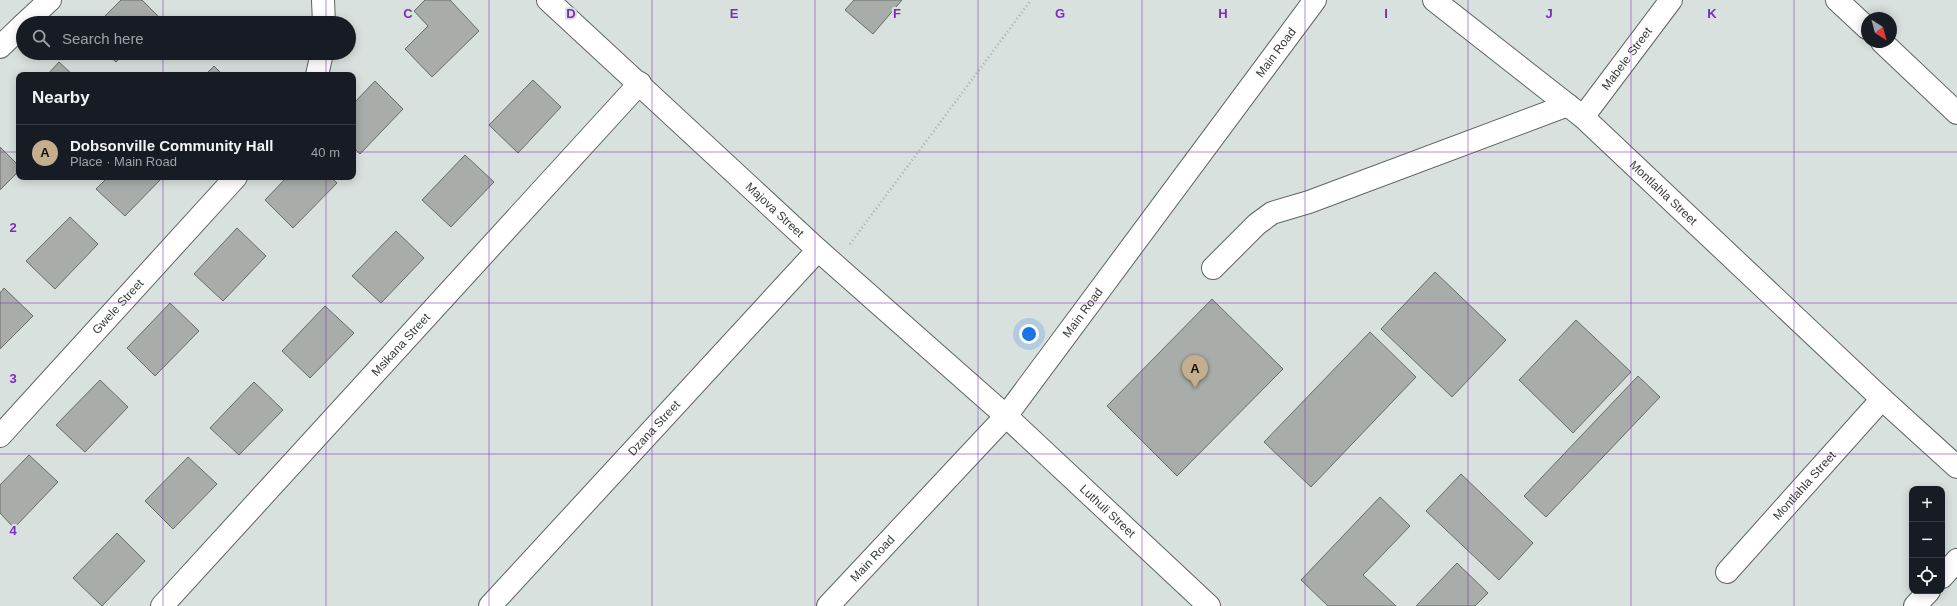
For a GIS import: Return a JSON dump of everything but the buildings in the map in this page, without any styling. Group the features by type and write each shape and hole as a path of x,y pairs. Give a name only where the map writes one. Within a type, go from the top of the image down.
{"street":[{"path":"33,16 50,0"},
{"path":"323,0 324,16"},
{"name":"Majova Street","path":"548,0 818,250 1006,416"},
{"name":"Main Road","path":"828,606 1006,416 1315,0"},
{"name":"Montlahla Street","path":"1434,0 1576,111 1882,399 1957,467"},
{"name":"Mabele Street","path":"1576,111 1671,0"},
{"path":"1837,0 1861,22"},
{"path":"0,47 16,32"},
{"path":"1888,48 1957,114"},
{"path":"318,72 320,60"},
{"name":"Msikana Street","path":"162,606 640,84"},
{"path":"1213,268 1257,224 1272,213 1576,111"},
{"name":"Gwele Street","path":"0,436 233,180"},
{"name":"Dzana Street","path":"490,606 818,250"},
{"name":"Montlahla Street","path":"1727,572 1882,399"},
{"name":"Luthuli Street","path":"1006,416 1209,606"},
{"path":"1945,574 1957,560"},
{"path":"1915,606 1926,594"}],"path":[{"path":"835,264 1031,0"}],"place":[{"name":"Dobsonville Community Hall","path":"1195,388"}]}
